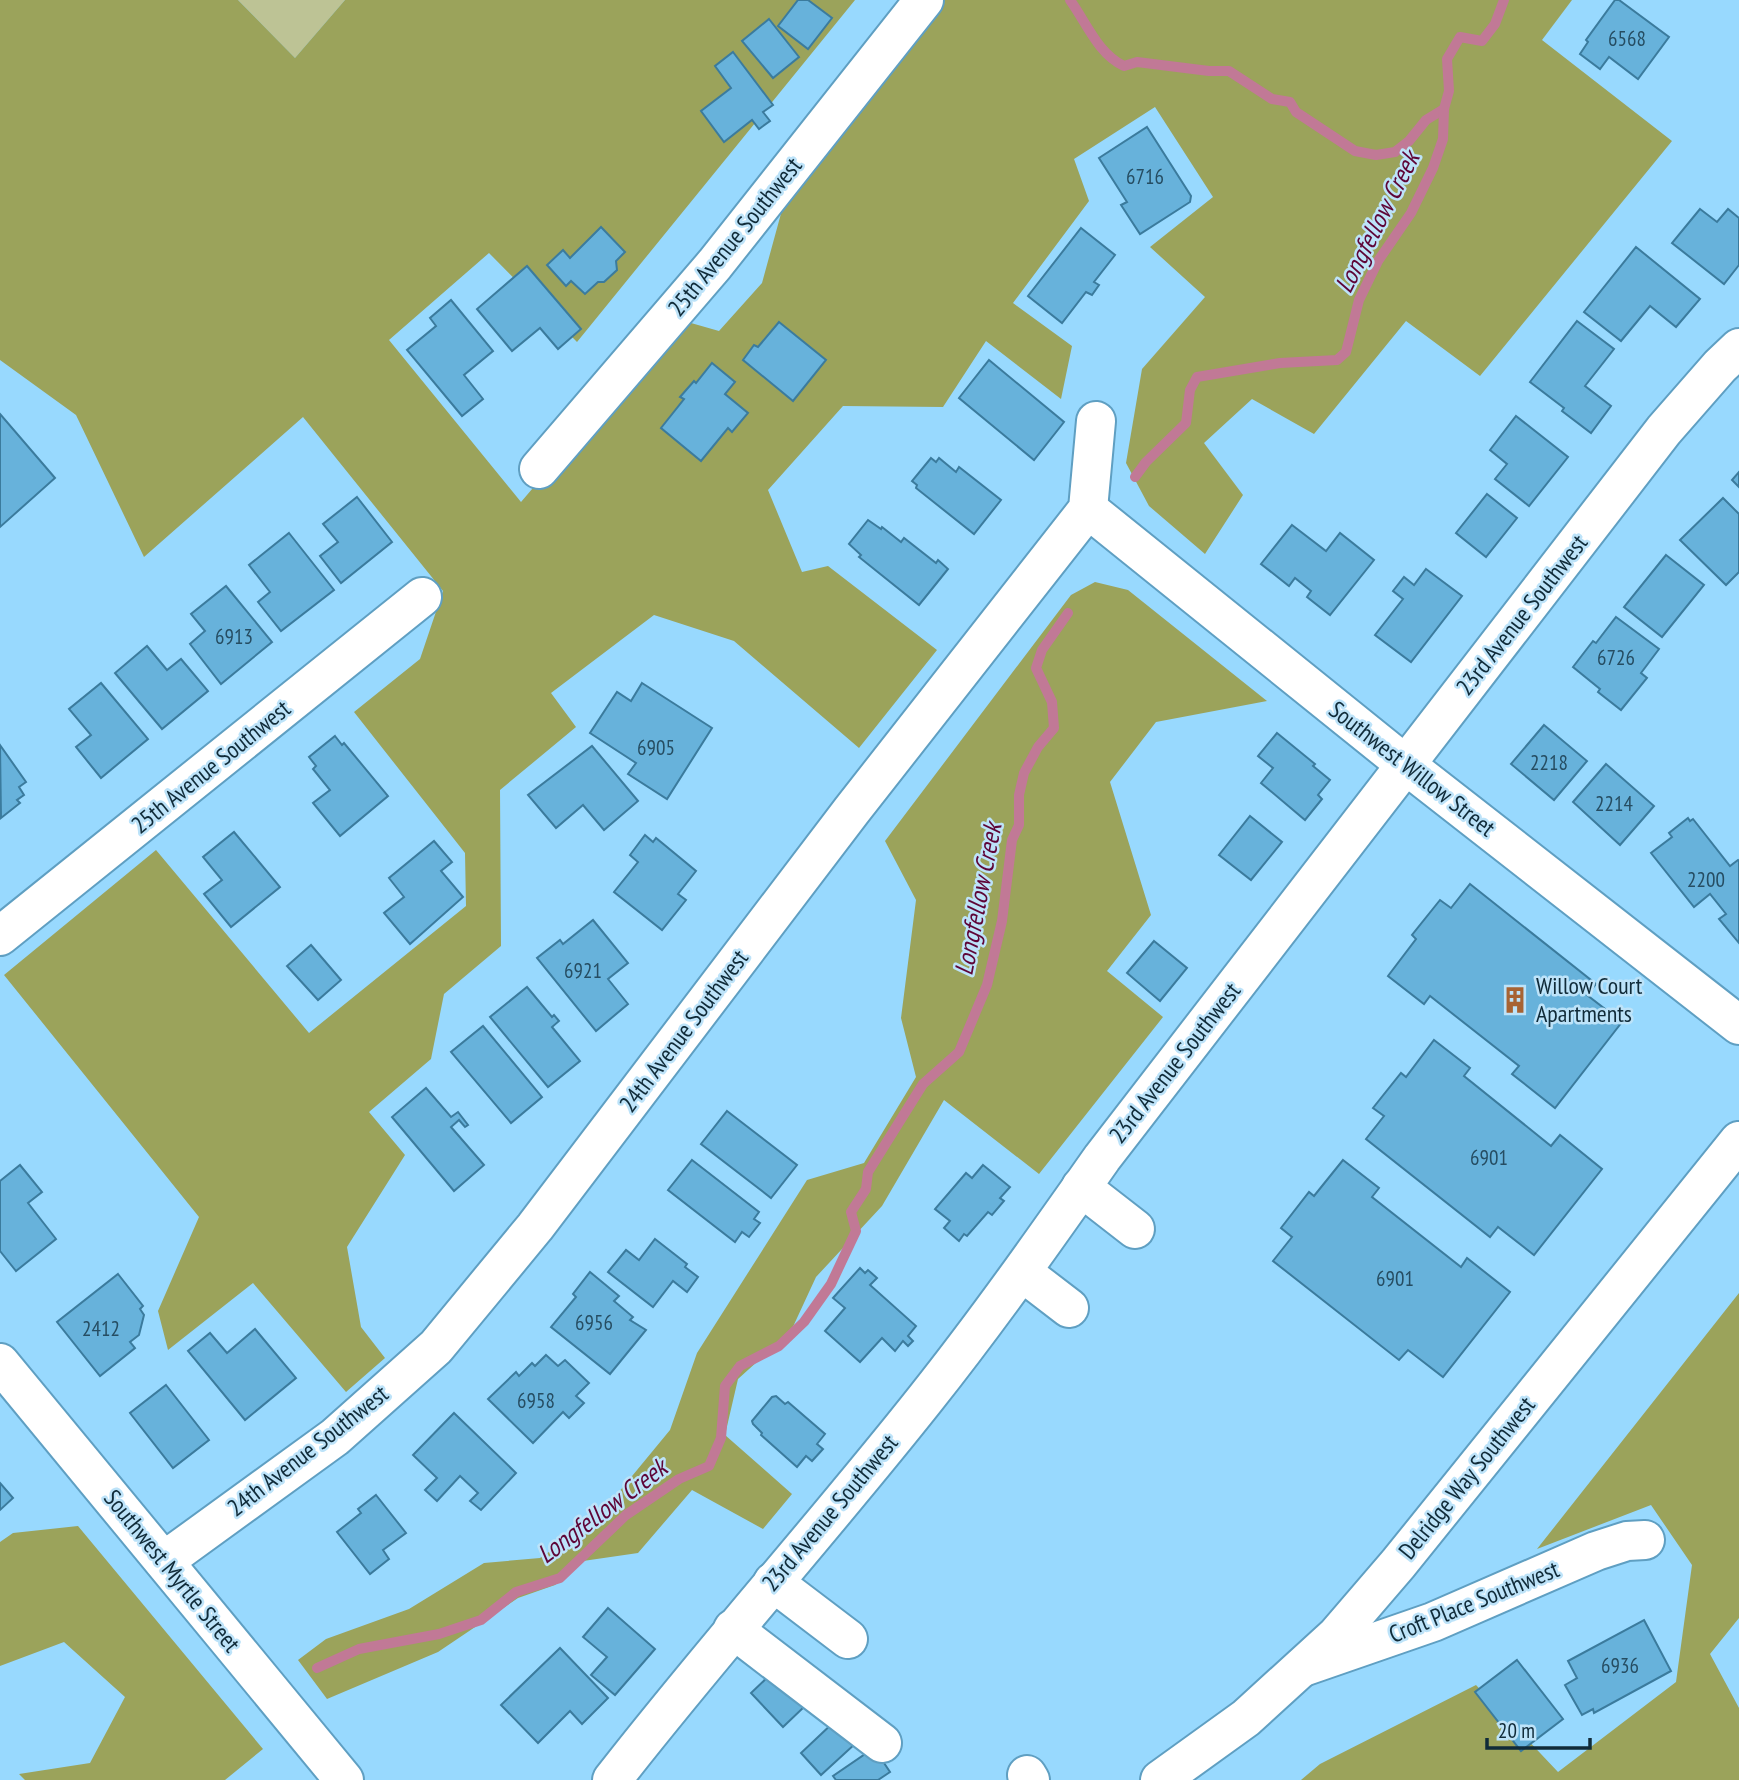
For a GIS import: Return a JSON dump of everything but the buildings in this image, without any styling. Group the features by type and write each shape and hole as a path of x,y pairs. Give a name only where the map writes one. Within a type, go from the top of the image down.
{"street":[{"name":"25th Avenue Southwest","path":"538,469 715,264 924,0"},
{"name":"23rd Avenue Southwest","path":"612,1780 733,1629 926,1398 1022,1272 1102,1158 1664,430 1739,348"},
{"path":"1088,509 1096,421"},
{"name":"Southwest Willow Street","path":"1088,509 1406,765 1739,1025"},
{"name":"24th Avenue Southwest","path":"164,1561 335,1437 436,1347 535,1227 844,821 1088,509"},
{"name":"25th Avenue Southwest","path":"0,936 422,597"},
{"name":"Delridge Way Southwest","path":"1160,1780 1246,1718 1337,1635 1398,1564 1739,1141"},
{"path":"1081,1187 1135,1229"},
{"path":"1022,1272 1069,1308"},
{"name":"Southwest Myrtle Street","path":"0,1363 344,1780"},
{"name":"Croft Place Southwest","path":"1303,1667 1433,1622 1596,1551 1627,1541 1645,1540"},
{"path":"772,1582 848,1639"},
{"path":"733,1629 882,1743"}],"green space":[{"path":"0,0 238,0 295,58 345,0 855,0 577,342 489,253 389,340 521,502 677,319 719,331 762,283 785,199 941,0 1572,0 1542,40 1672,141 1480,376 1406,321 1314,434 1252,399 1204,443 1243,495 1205,554 1149,506 1126,463 1142,369 1205,297 1150,247 1213,197 1155,107 1074,159 1089,201 1013,303 1072,346 1061,399 986,341 943,407 843,406 768,490 802,572 828,566 937,650 859,748 734,641 654,615 551,693 576,727 500,790 501,946 444,994 431,1059 369,1112 405,1155 347,1247 361,1327 385,1358 346,1392 253,1283 168,1350 158,1311 199,1217 4,975 156,850 309,1033 466,906 465,853 354,712 420,659 443,591 303,417 144,557 76,415 0,360"},
{"path":"238,0 345,0 295,58"},
{"path":"1095,582 1128,590 1267,701 1156,722 1110,782 1151,915 1107,971 1163,1017 1039,1174 944,1100 882,1206 816,1277 791,1331 738,1379 725,1435 792,1494 763,1529 692,1490 638,1553 583,1561 555,1585 518,1598 438,1652 327,1699 298,1660 326,1639 409,1609 484,1563 540,1558 595,1521 670,1430 697,1353 807,1180 864,1163 916,1077 901,1018 916,900 885,841 1071,595"},
{"path":"1739,1293 1739,1618 1710,1654 1739,1708 1739,1780 1301,1780 1320,1764 1476,1685 1558,1772 1676,1682 1692,1565 1651,1505 1537,1549"},
{"path":"78,1526 263,1749 225,1780 25,1780 19,1774 90,1763 125,1697 64,1642 0,1666 0,1542 13,1533"}],"waterway":[{"path":"1070,0 1100,46 1124,66 1137,62 1229,71 1272,99 1290,102 1296,112 1355,151 1376,155 1395,152 1409,141 1426,120 1444,109"},
{"name":"Longfellow Creek","path":"1135,477 1146,462 1186,423 1190,390 1197,377 1280,363 1337,360 1346,352 1359,300 1378,261 1411,213 1433,168 1443,139 1444,109 1449,91 1447,59 1460,37 1482,41 1495,24 1504,0"},
{"name":"Longfellow Creek","path":"317,1668 359,1649 439,1634 481,1620 516,1592 560,1578 626,1515 679,1479 709,1466 721,1438 725,1386 740,1366 779,1346 804,1322 831,1284 856,1231 851,1212 866,1189 868,1172 923,1084 959,1052 987,985 1002,921 1012,840 1019,825 1019,795 1024,773 1038,747 1054,728 1052,702 1036,668 1042,650 1068,613"}],"place":[{"name":"Willow Court Apartments","path":"1515,1000"}]}
